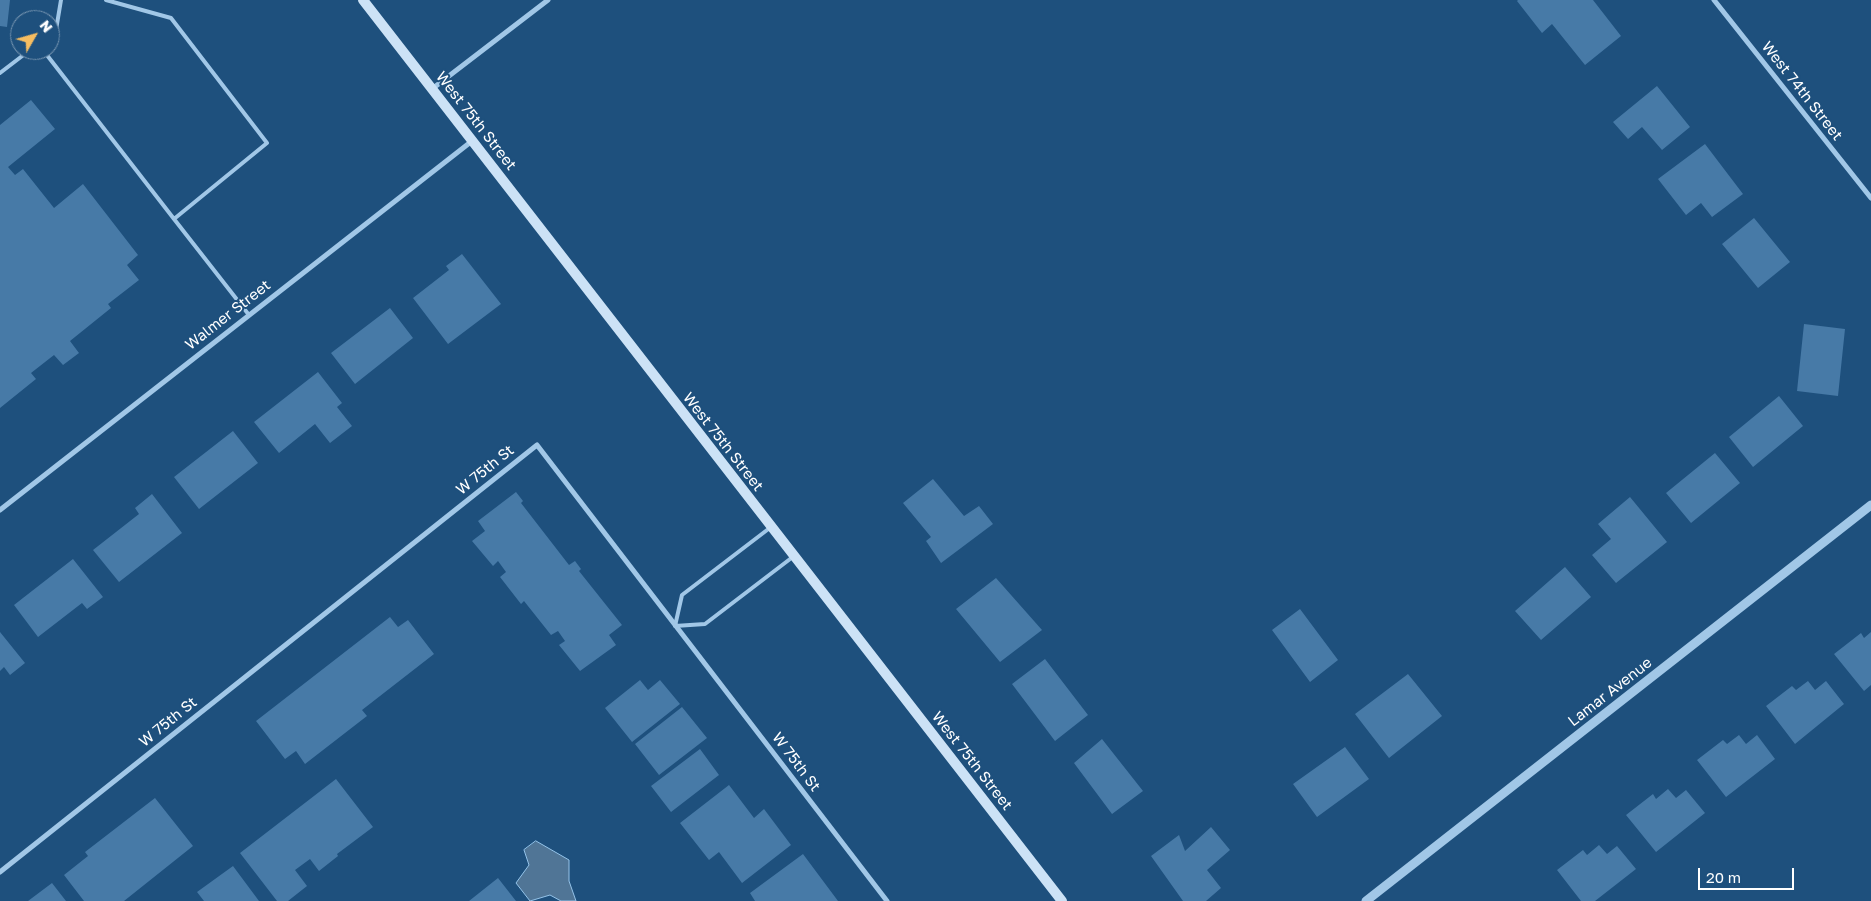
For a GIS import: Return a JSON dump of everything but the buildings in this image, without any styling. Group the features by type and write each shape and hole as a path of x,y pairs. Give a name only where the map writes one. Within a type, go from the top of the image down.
{"main road":[{"name":"West 75th Street","path":"363,0 1062,901"}],"street":[{"path":"432,89 548,0"},
{"name":"West 74th Street","path":"1714,0 1871,198"},
{"name":"Walmer Street","path":"0,510 472,140"},
{"name":"W 75th St","path":"0,872 536,445 887,901"},
{"name":"Lamar Avenue","path":"1366,901 1871,505"}],"lane":[{"path":"106,0 170,18 267,143 174,219"},
{"path":"0,73 17,60"},
{"path":"51,60 249,315"},
{"path":"771,526 682,595 676,626 705,624 794,556"}],"water":[{"path":"536,841 569,860 569,881 576,901 561,901 550,895 530,901 516,883 529,865 524,850"}]}
